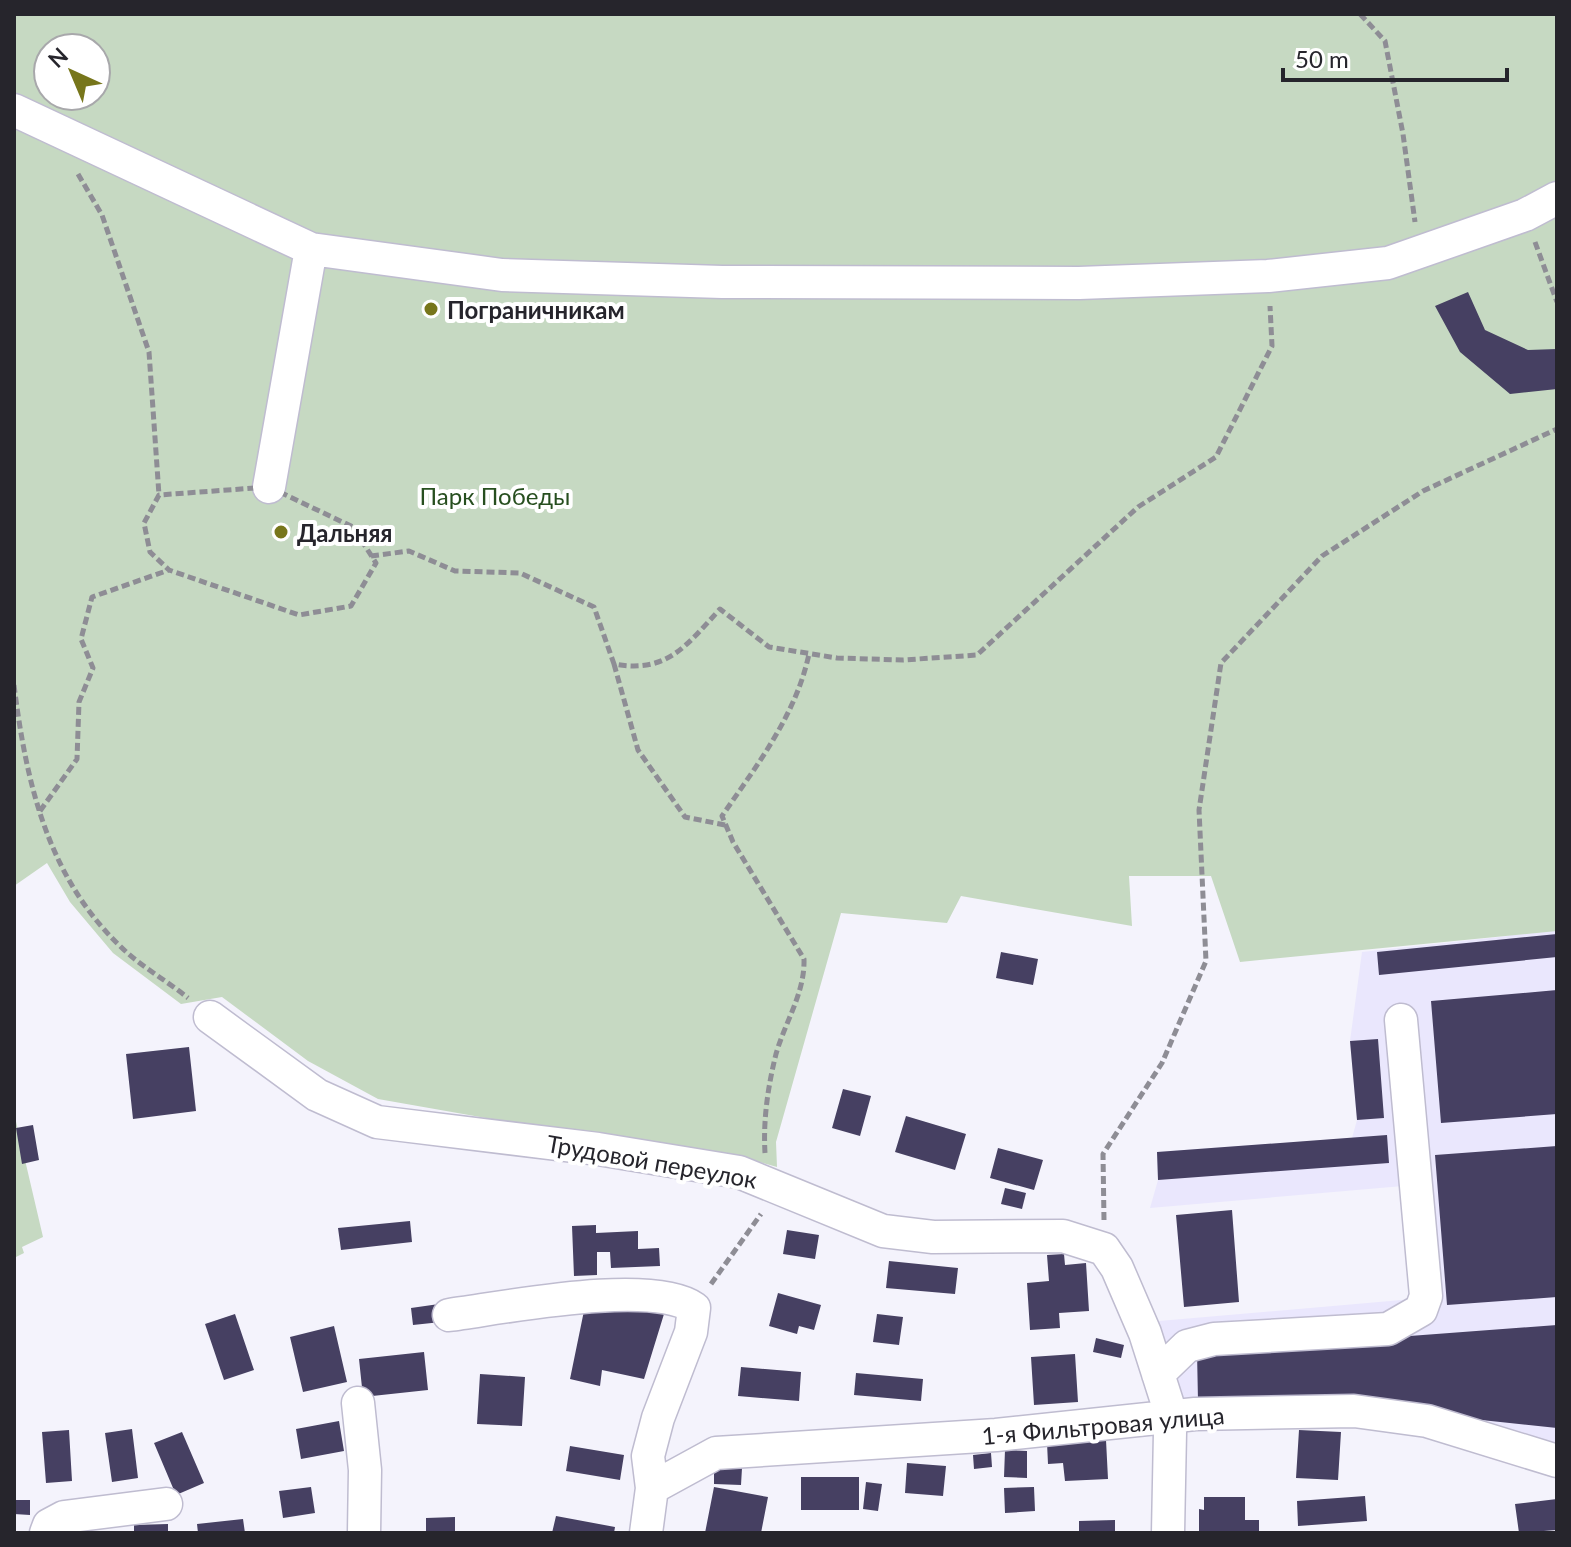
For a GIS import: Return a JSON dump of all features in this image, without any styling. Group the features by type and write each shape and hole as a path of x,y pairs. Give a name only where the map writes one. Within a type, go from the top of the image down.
{"street":[{"path":"14,110 311,249 502,275 707,281 1079,283 1268,276 1388,263 1525,215 1557,198"},
{"path":"269,487 311,249"},
{"name":"Трудовой переулок","path":"210,1017 317,1095 377,1122 598,1149 739,1172 883,1231 933,1237 1063,1236 1104,1249"},
{"path":"1158,1374 1187,1346 1214,1339 1388,1329 1421,1310 1426,1296 1401,1020"},
{"path":"1104,1249 1117,1268 1158,1374 1169,1415 1168,1533"},
{"path":"449,1315 592,1296 670,1297 694,1308 691,1332 658,1418 648,1456 652,1488 646,1533"},
{"path":"358,1403 365,1470 364,1533"},
{"name":"1-я Фильтровая улица","path":"652,1488 716,1453 996,1435 1169,1415 1354,1411 1427,1421 1557,1461"},
{"path":"46,1533 49,1525 64,1517 166,1504"}],"path":[{"path":"1360,14 1385,41 1403,134 1414,221 1445,243"},
{"path":"51,127 102,215 149,352 159,495 144,523 150,552 169,570 299,615 351,606 376,563 353,527 269,487 159,495"},
{"path":"1525,215 1557,302"},
{"path":"614,664 638,668 680,653 720,609 769,647 809,654 903,660 977,655 1138,507 1216,457 1272,346 1268,276"},
{"path":"1104,1249 1103,1154 1162,1063 1206,961 1199,810 1221,663 1322,556 1423,491 1557,429"},
{"path":"371,556 409,551 455,571 520,573 594,607 638,750 685,817 726,825"},
{"path":"40,811 77,759 79,702 93,668 81,639 92,597 169,570"},
{"path":"694,1308 761,1213 767,1181 763,1126 776,1053 804,978 804,959 722,816 764,754 802,688 809,654"},
{"path":"14,685 21,744 60,869 120,946 210,1017"}],"shaded area":[{"path":"1557,486 1557,1452 1197,1405 1169,1395 1160,1359 1159,1321 1413,1299 1403,1186 1150,1208 1158,1180 1157,1152 1352,1138 1357,1120 1350,1041 1362,952 1508,936"}],"green space":[{"name":"Парк Победы","path":"14,14 1557,14 1557,931 1240,962 1211,876 1129,876 1132,926 961,896 947,923 841,913 776,1142 777,1167 745,1158 600,1138 378,1099 308,1061 222,997 181,1004 113,953 70,902 47,863 14,886"},
{"path":"14,1113 43,1237 22,1247 24,1253 14,1258"}],"building":[{"path":"1468,292 1485,330 1528,350 1557,349 1557,389 1510,394 1460,352 1435,306"},
{"path":"1557,934 1557,957 1379,975 1377,952"},
{"path":"1001,952 1038,959 1033,985 996,978"},
{"path":"1557,990 1557,1114 1441,1123 1431,1001"},
{"path":"1378,1039 1384,1118 1357,1120 1350,1041"},
{"path":"189,1047 196,1111 133,1119 126,1054"},
{"path":"843,1089 871,1096 860,1136 832,1128"},
{"path":"906,1116 966,1134 955,1170 895,1152"},
{"path":"33,1125 39,1160 22,1164 16,1128"},
{"path":"1387,1135 1389,1163 1158,1180 1157,1152"},
{"path":"1557,1146 1557,1297 1447,1305 1435,1155"},
{"path":"998,1148 1043,1160 1034,1190 990,1178"},
{"path":"1005,1188 1026,1193 1022,1209 1001,1204"},
{"path":"1232,1210 1239,1302 1184,1307 1176,1215"},
{"path":"410,1221 412,1242 341,1250 338,1228"},
{"path":"596,1225 596,1233 638,1231 638,1249 659,1248 660,1266 611,1268 610,1252 597,1252 597,1275 574,1276 572,1226"},
{"path":"787,1230 819,1235 815,1259 783,1254"},
{"path":"1064,1254 1065,1265 1086,1263 1089,1311 1059,1313 1060,1328 1030,1330 1027,1283 1049,1281 1047,1255"},
{"path":"889,1261 958,1268 955,1294 886,1288"},
{"path":"778,1293 821,1305 814,1330 799,1326 797,1334 769,1326"},
{"path":"586,1301 668,1301 644,1379 602,1370 600,1386 570,1379"},
{"path":"439,1304 441,1322 413,1325 411,1308"},
{"path":"235,1314 254,1370 224,1380 205,1324"},
{"path":"877,1314 903,1317 899,1345 873,1342"},
{"path":"1557,1325 1557,1428 1313,1402 1198,1401 1197,1352"},
{"path":"334,1326 347,1382 303,1392 290,1337"},
{"path":"1096,1338 1124,1345 1121,1358 1093,1352"},
{"path":"424,1352 428,1390 363,1397 359,1359"},
{"path":"1075,1354 1078,1402 1034,1405 1031,1357"},
{"path":"741,1367 801,1372 799,1401 738,1396"},
{"path":"856,1373 923,1379 921,1401 854,1395"},
{"path":"480,1374 525,1377 522,1426 477,1424"},
{"path":"339,1421 344,1451 301,1459 296,1429"},
{"path":"132,1429 138,1478 112,1482 105,1433"},
{"path":"69,1430 72,1481 46,1483 42,1432"},
{"path":"1299,1430 1341,1432 1338,1480 1296,1478"},
{"path":"182,1432 204,1483 176,1495 154,1443"},
{"path":"1106,1440 1108,1479 1065,1481 1063,1463 1048,1464 1047,1443"},
{"path":"570,1446 624,1455 620,1480 566,1471"},
{"path":"1005,1450 1027,1451 1027,1478 1004,1477"},
{"path":"991,1453 992,1467 974,1469 973,1455"},
{"path":"907,1463 946,1466 943,1496 905,1493"},
{"path":"714,1467 742,1468 741,1485 714,1484"},
{"path":"801,1477 859,1477 859,1510 801,1510"},
{"path":"866,1482 882,1484 878,1511 863,1509"},
{"path":"311,1487 315,1513 283,1518 279,1491"},
{"path":"714,1487 768,1497 761,1533 705,1533"},
{"path":"1034,1487 1035,1511 1005,1513 1004,1488"},
{"path":"1365,1496 1367,1521 1298,1526 1297,1501"},
{"path":"1204,1497 1245,1497 1245,1520 1259,1520 1259,1533 1199,1533 1199,1509 1204,1510"},
{"path":"1557,1499 1557,1530 1519,1533 1515,1504"},
{"path":"14,1500 30,1500 30,1515 14,1514"},
{"path":"556,1516 615,1527 614,1533 552,1533"},
{"path":"455,1517 455,1533 426,1533 426,1518"},
{"path":"243,1519 245,1533 198,1533 197,1524"},
{"path":"1115,1520 1115,1533 1079,1533 1079,1521"},
{"path":"168,1524 168,1533 134,1533 134,1525"}],"place":[{"name":"Пограничникам","path":"431,309"},
{"name":"Дальняя","path":"281,532"}]}
